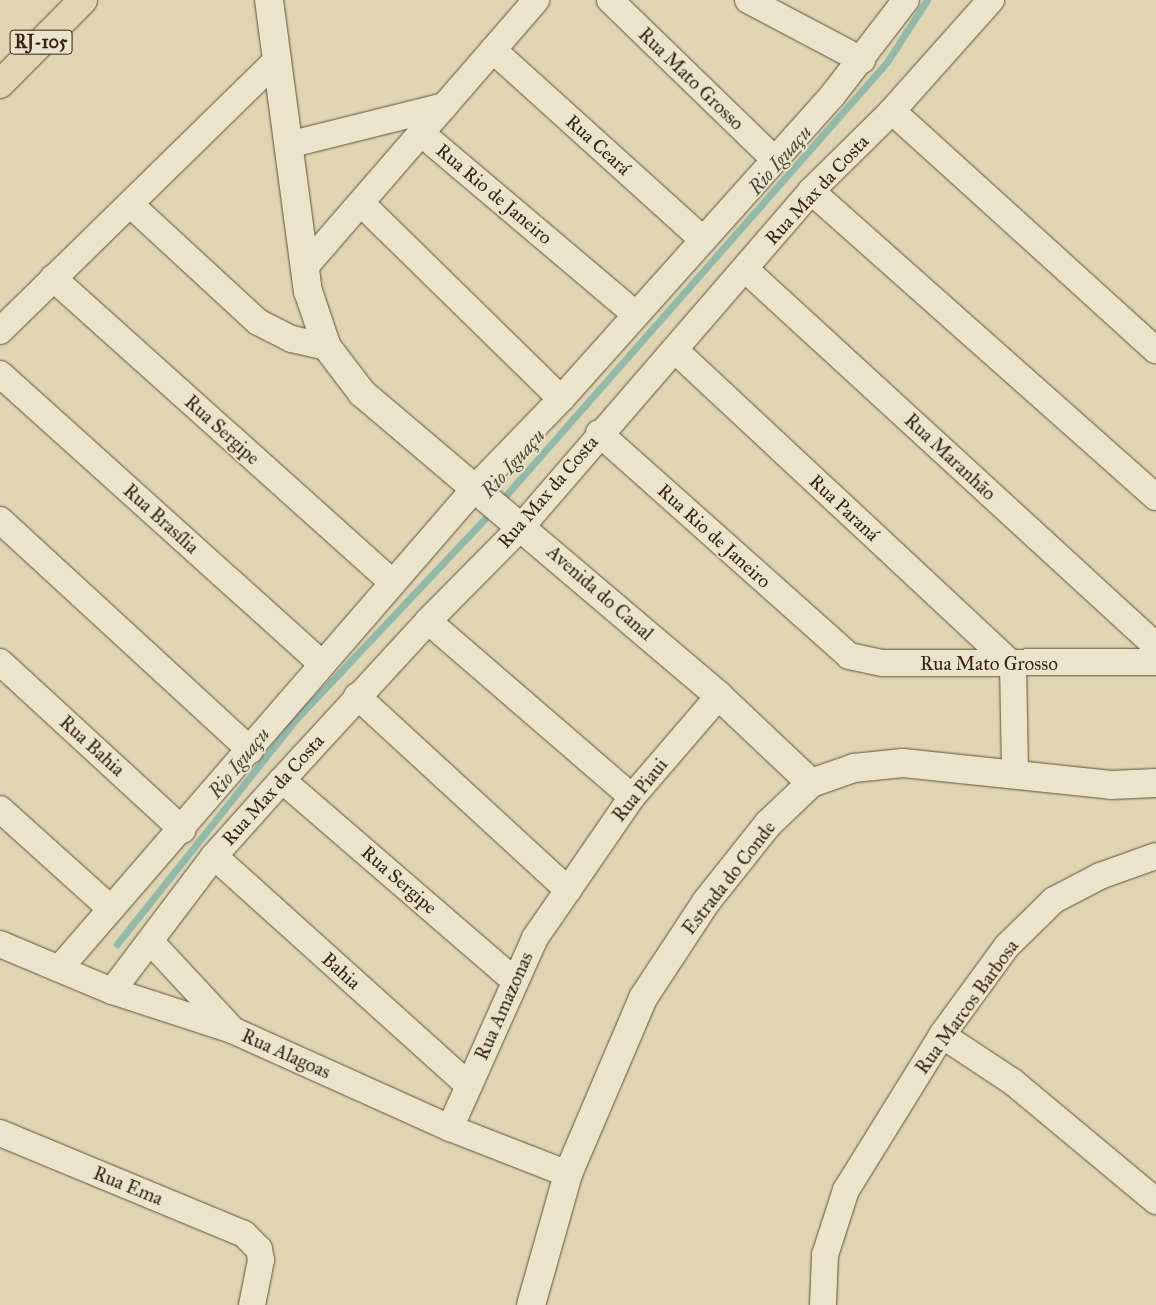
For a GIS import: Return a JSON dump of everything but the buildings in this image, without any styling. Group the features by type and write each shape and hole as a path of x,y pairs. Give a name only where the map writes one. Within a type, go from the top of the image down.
{"main road":[{"name":"RJ-105","path":"0,84 83,0"}],"street":[{"path":"269,0 305,267 326,347 362,393 477,490"},
{"name":"Rua Rio de Janeiro","path":"305,267 536,0"},
{"name":"Rua Mato Grosso","path":"610,0 773,158"},
{"path":"748,0 862,60"},
{"name":"Rua Max da Costa","path":"112,990 151,942 214,856 357,696 520,524 600,433 676,351 811,191 892,111 991,0"},
{"path":"59,969 110,908 183,830 392,582 561,400 773,158 862,60 898,3"},
{"name":"Rua Ceará","path":"493,50 703,240"},
{"path":"0,331 276,61"},
{"path":"288,145 444,106"},
{"path":"892,111 1156,350"},
{"name":"Rua Rio de Janeiro","path":"421,133 635,314"},
{"path":"811,191 1156,496"},
{"path":"361,203 561,400"},
{"path":"130,204 258,322 292,339 326,347"},
{"name":"Rua Maranhão","path":"745,269 1156,646"},
{"name":"Rua Sergipe","path":"53,278 392,582"},
{"name":"Rua Paraná","path":"676,351 1013,665"},
{"name":"Rua Brasília","path":"0,374 322,664"},
{"name":"Rua Rio de Janeiro","path":"600,433 828,639"},
{"name":"Avenida do Canal","path":"477,490 520,524 720,696 811,783"},
{"path":"0,520 250,750"},
{"path":"428,620 632,797"},
{"name":"Rua Mato Grosso","path":"828,639 849,656 867,663 1013,665 1156,662"},
{"name":"Rua Bahia","path":"0,662 183,830"},
{"path":"1013,665 1016,773"},
{"path":"357,696 568,890"},
{"name":"Rua Piaui","path":"568,890 632,797 720,696"},
{"name":"Estrada do Conde","path":"531,1305 568,1174 642,998 706,902 768,824 811,783 854,768 902,763 1016,773 1112,785 1156,783"},
{"name":"Rua Sergipe","path":"282,780 516,981"},
{"path":"0,808 110,908"},
{"name":"Bahia","path":"214,856 468,1086"},
{"name":"Rua Marcos Barbosa","path":"823,1305 825,1255 846,1190 942,1035 1007,946 1054,900 1100,876 1156,856"},
{"name":"Rua Amazonas","path":"450,1128 535,938 568,890"},
{"path":"151,942 232,1030"},
{"name":"Rua Alagoas","path":"0,944 112,990 232,1030 450,1128 568,1174"},
{"path":"942,1035 1013,1082 1156,1201"},
{"name":"Rua Ema","path":"0,1133 254,1242 261,1260 252,1305"}],"waterway":[{"name":"Rio Iguaçu","path":"500,502 887,62 927,0"},
{"name":"Rio Iguaçu","path":"117,944 297,718 493,510"}]}
